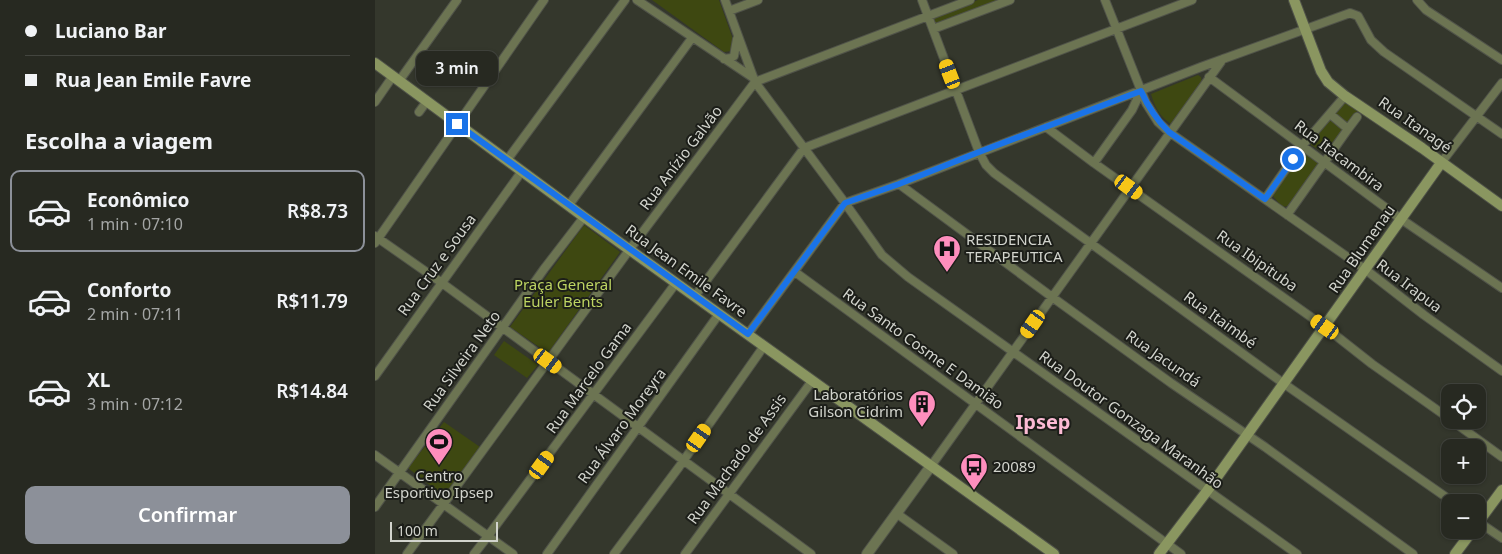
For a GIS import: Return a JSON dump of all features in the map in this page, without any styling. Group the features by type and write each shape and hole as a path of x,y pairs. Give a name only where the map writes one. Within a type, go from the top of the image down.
{"main road":[{"name":"Rua Itanagé","path":"1294,0 1323,76 1329,82 1345,96 1502,206"},
{"name":"Rua Jean Emile Favre","path":"375,63 489,149 522,171 551,195 569,206 1054,554"},
{"name":"Rua Blumenau","path":"1159,554 1207,491 1441,163"},
{"path":"1486,512 1502,490"},
{"path":"1455,554 1466,539"}],"street":[{"path":"375,102 457,0"},
{"path":"544,0 376,239 409,259 811,554"},
{"path":"507,160 625,0"},
{"path":"637,0 753,80"},
{"path":"725,0 753,80"},
{"path":"729,11 758,0"},
{"name":"Rua Itaimbé","path":"922,0 979,152 986,165 999,178 1283,383 1442,494"},
{"path":"753,80 971,0"},
{"path":"933,29 1010,0"},
{"name":"Rua Irapua","path":"1105,0 1146,103 1159,122 1169,132 1365,270 1502,371"},
{"path":"695,296 804,148 1192,0"},
{"path":"1417,0 1426,10 1502,60"},
{"path":"748,334 845,203 1305,28 1350,13 1358,16 1371,40 1384,52 1502,134"},
{"path":"723,58 726,59 734,56 738,35"},
{"path":"569,206 692,38"},
{"path":"867,554 1129,187 1223,59"},
{"name":"Rua Itacambira","path":"1209,77 1401,219 1499,286"},
{"name":"Rua Doutor Gonzaga Maranhão","path":"753,80 845,203 881,255 894,267 1297,554"},
{"name":"Rua Anízio Galvão","path":"407,554 753,80"},
{"name":"Rua Blumenau","path":"1441,163 1502,83"},
{"path":"1094,163 1132,110 1141,91"},
{"path":"1265,199 1302,146 1345,96"},
{"path":"419,112 427,101"},
{"path":"1330,114 1348,129"},
{"path":"1287,215 1357,117"},
{"name":"Rua Ibipituba","path":"1046,127 1325,327 1372,364 1441,413"},
{"name":"Rua Cruz e Sousa","path":"375,376 522,171"},
{"name":"Rua Jacundá","path":"899,184 1171,383 1247,434 1413,554"},
{"name":"Rua Silveira Neto","path":"375,507 584,217"},
{"name":"Rua Santo Cosme E Damião","path":"795,272 1181,554"},
{"path":"1499,286 1502,277"},
{"name":"Rua Marcelo Gama","path":"474,554 676,283"},
{"name":"Rua Álvaro Moreyra","path":"547,554 719,314"},
{"path":"614,554 683,461 764,346"},
{"name":"Rua Machado de Assis","path":"685,554 812,380"},
{"name":"Rua Ibipituba","path":"1464,429 1502,456"},
{"path":"375,455 513,554"},
{"path":"896,513 953,554"},
{"path":"1486,529 1502,538"}],"green space":[{"path":"652,0 719,0 735,45 731,51 724,52"},
{"path":"978,0 1004,0 935,28 931,18"},
{"path":"1198,75 1201,77 1202,82 1171,124 1158,111 1151,94"},
{"path":"1345,100 1360,109 1328,154 1326,154 1311,145 1310,142"},
{"path":"1303,148 1322,159 1288,206 1282,207 1273,196 1286,172"},
{"name":"Praça General Euler Bents","path":"584,225 620,252 548,353 510,327"},
{"path":"504,341 538,365 527,378 494,355"},
{"path":"444,422 480,447 445,497 408,468"}],"place":[{"name":"RESIDENCIA TERAPEUTICA","path":"947,273"},
{"name":"Laboratórios Gilson Cidrim","path":"922,428"},
{"name":"Centro Esportivo Ipsep","path":"439,466"},
{"name":"20089","path":"974,491"}],"district":[{"name":"Ipsep","path":"1043,422"}],"route":[{"path":"457,124 748,334 845,203 1141,91 1146,103 1159,122 1169,132 1265,199 1293,159"}]}
